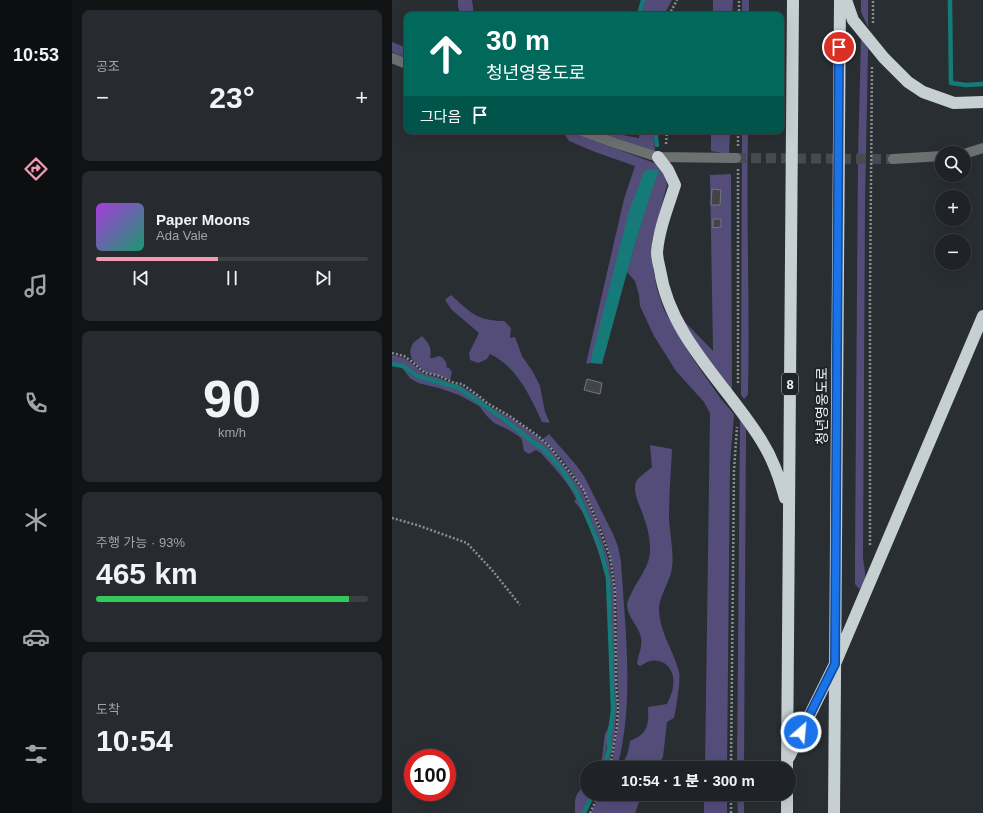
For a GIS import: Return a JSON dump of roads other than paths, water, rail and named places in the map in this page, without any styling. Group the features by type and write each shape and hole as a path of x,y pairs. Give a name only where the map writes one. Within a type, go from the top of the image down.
{"highway":[{"name":"8","path":"787,761 793,0"},
{"name":"청년영웅도로","path":"834,813 840,0"},
{"path":"846,0 853,20 884,58 908,82 923,92 954,103 983,102"},
{"path":"658,156 668,170 675,185 663,221 657,253 662,284 672,311 688,340 761,440 777,470 789,514"},
{"path":"788,761 835,664 983,316"},
{"path":"787,801 787,813"}],"street":[{"path":"392,58 404,63"},
{"path":"590,134 615,144 658,156 737,158"},
{"path":"971,152 983,148"},
{"path":"893,159 935,156"}],"water":[{"path":"649,169 659,170 636,242 602,364 590,363 629,211 644,172"}],"waterway":[{"path":"640,12 643,0"},
{"path":"950,0 951,83 966,85 983,84"},
{"path":"655,134 657,145"},
{"path":"392,364 403,366 417,376 459,388 505,420 544,449 563,471 577,493 600,547 608,578 613,711 609,749 606,761"},
{"path":"584,813 590,801"}],"tunnel":[{"path":"736,158 893,159"}]}
